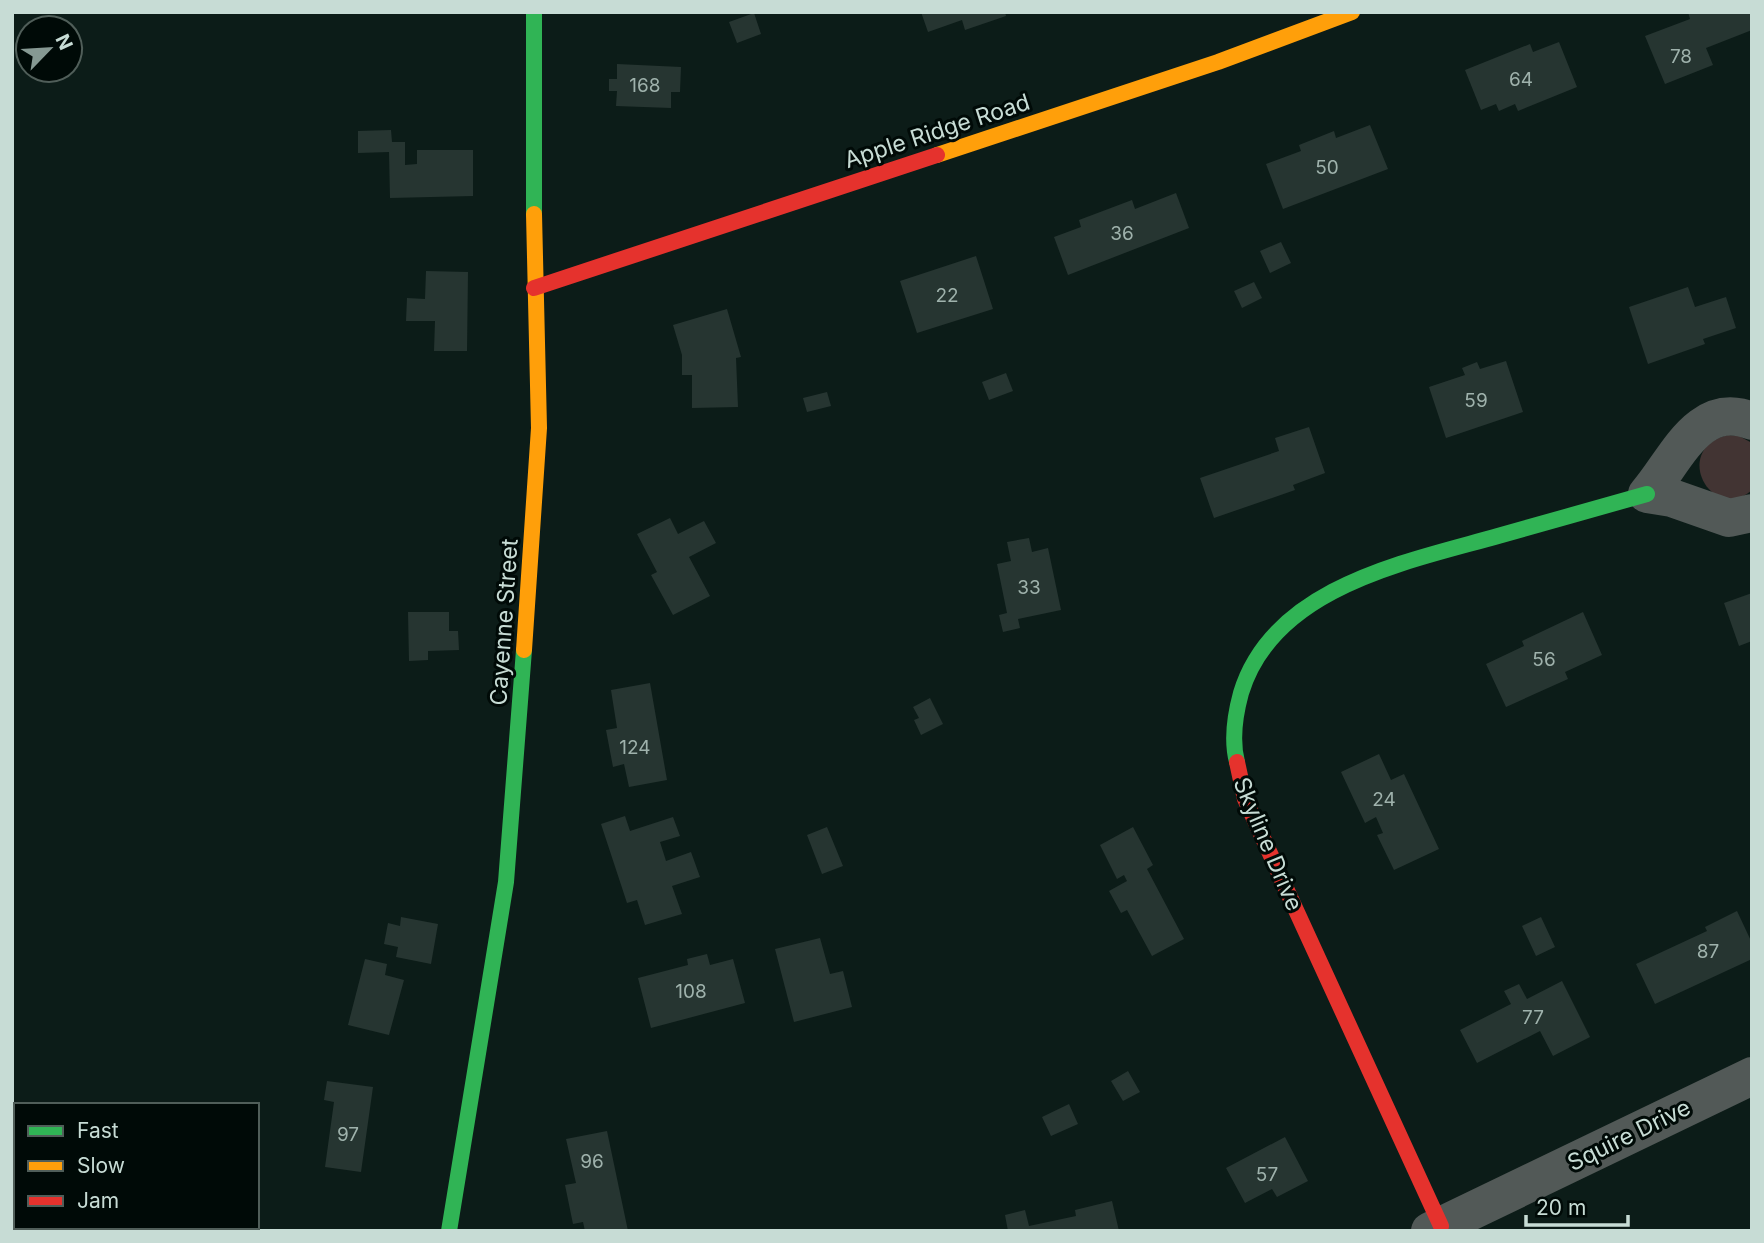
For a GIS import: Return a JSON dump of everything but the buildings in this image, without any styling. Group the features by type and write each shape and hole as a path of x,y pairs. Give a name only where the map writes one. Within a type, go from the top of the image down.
{"street":[{"name":"Cayenne Street","path":"449,1231 506,882 539,428 534,288 534,12"},
{"name":"Apple Ridge Road","path":"534,288 1218,62 1352,12"},
{"path":"1647,494 1667,472 1694,431 1707,421 1724,416 1752,421"},
{"name":"Skyline Drive","path":"1436,1228 1245,799 1232,740 1240,689 1255,656 1271,638 1306,609 1362,578 1401,563 1647,494 1672,498 1729,518 1752,513"},
{"name":"Squire Drive","path":"1436,1228 1752,1076"}],"shaded area":[{"path":"1728,435 1739,436 1752,443 1752,490 1737,498 1723,498 1712,492 1703,481 1700,468 1702,454 1711,443"}],"traffic: fast":[{"path":"534,12 534,214"},
{"path":"1237,762 1234,736 1237,710 1241,693 1257,657 1282,627 1312,604 1347,584 1385,569 1647,494"},
{"path":"449,1231 506,882 524,650"}],"traffic: slow":[{"path":"937,155 1218,62 1352,12"},
{"path":"524,650 539,428 534,214"}],"traffic: jam":[{"path":"534,288 937,155"},
{"path":"1237,762 1245,799 1441,1226"}]}
